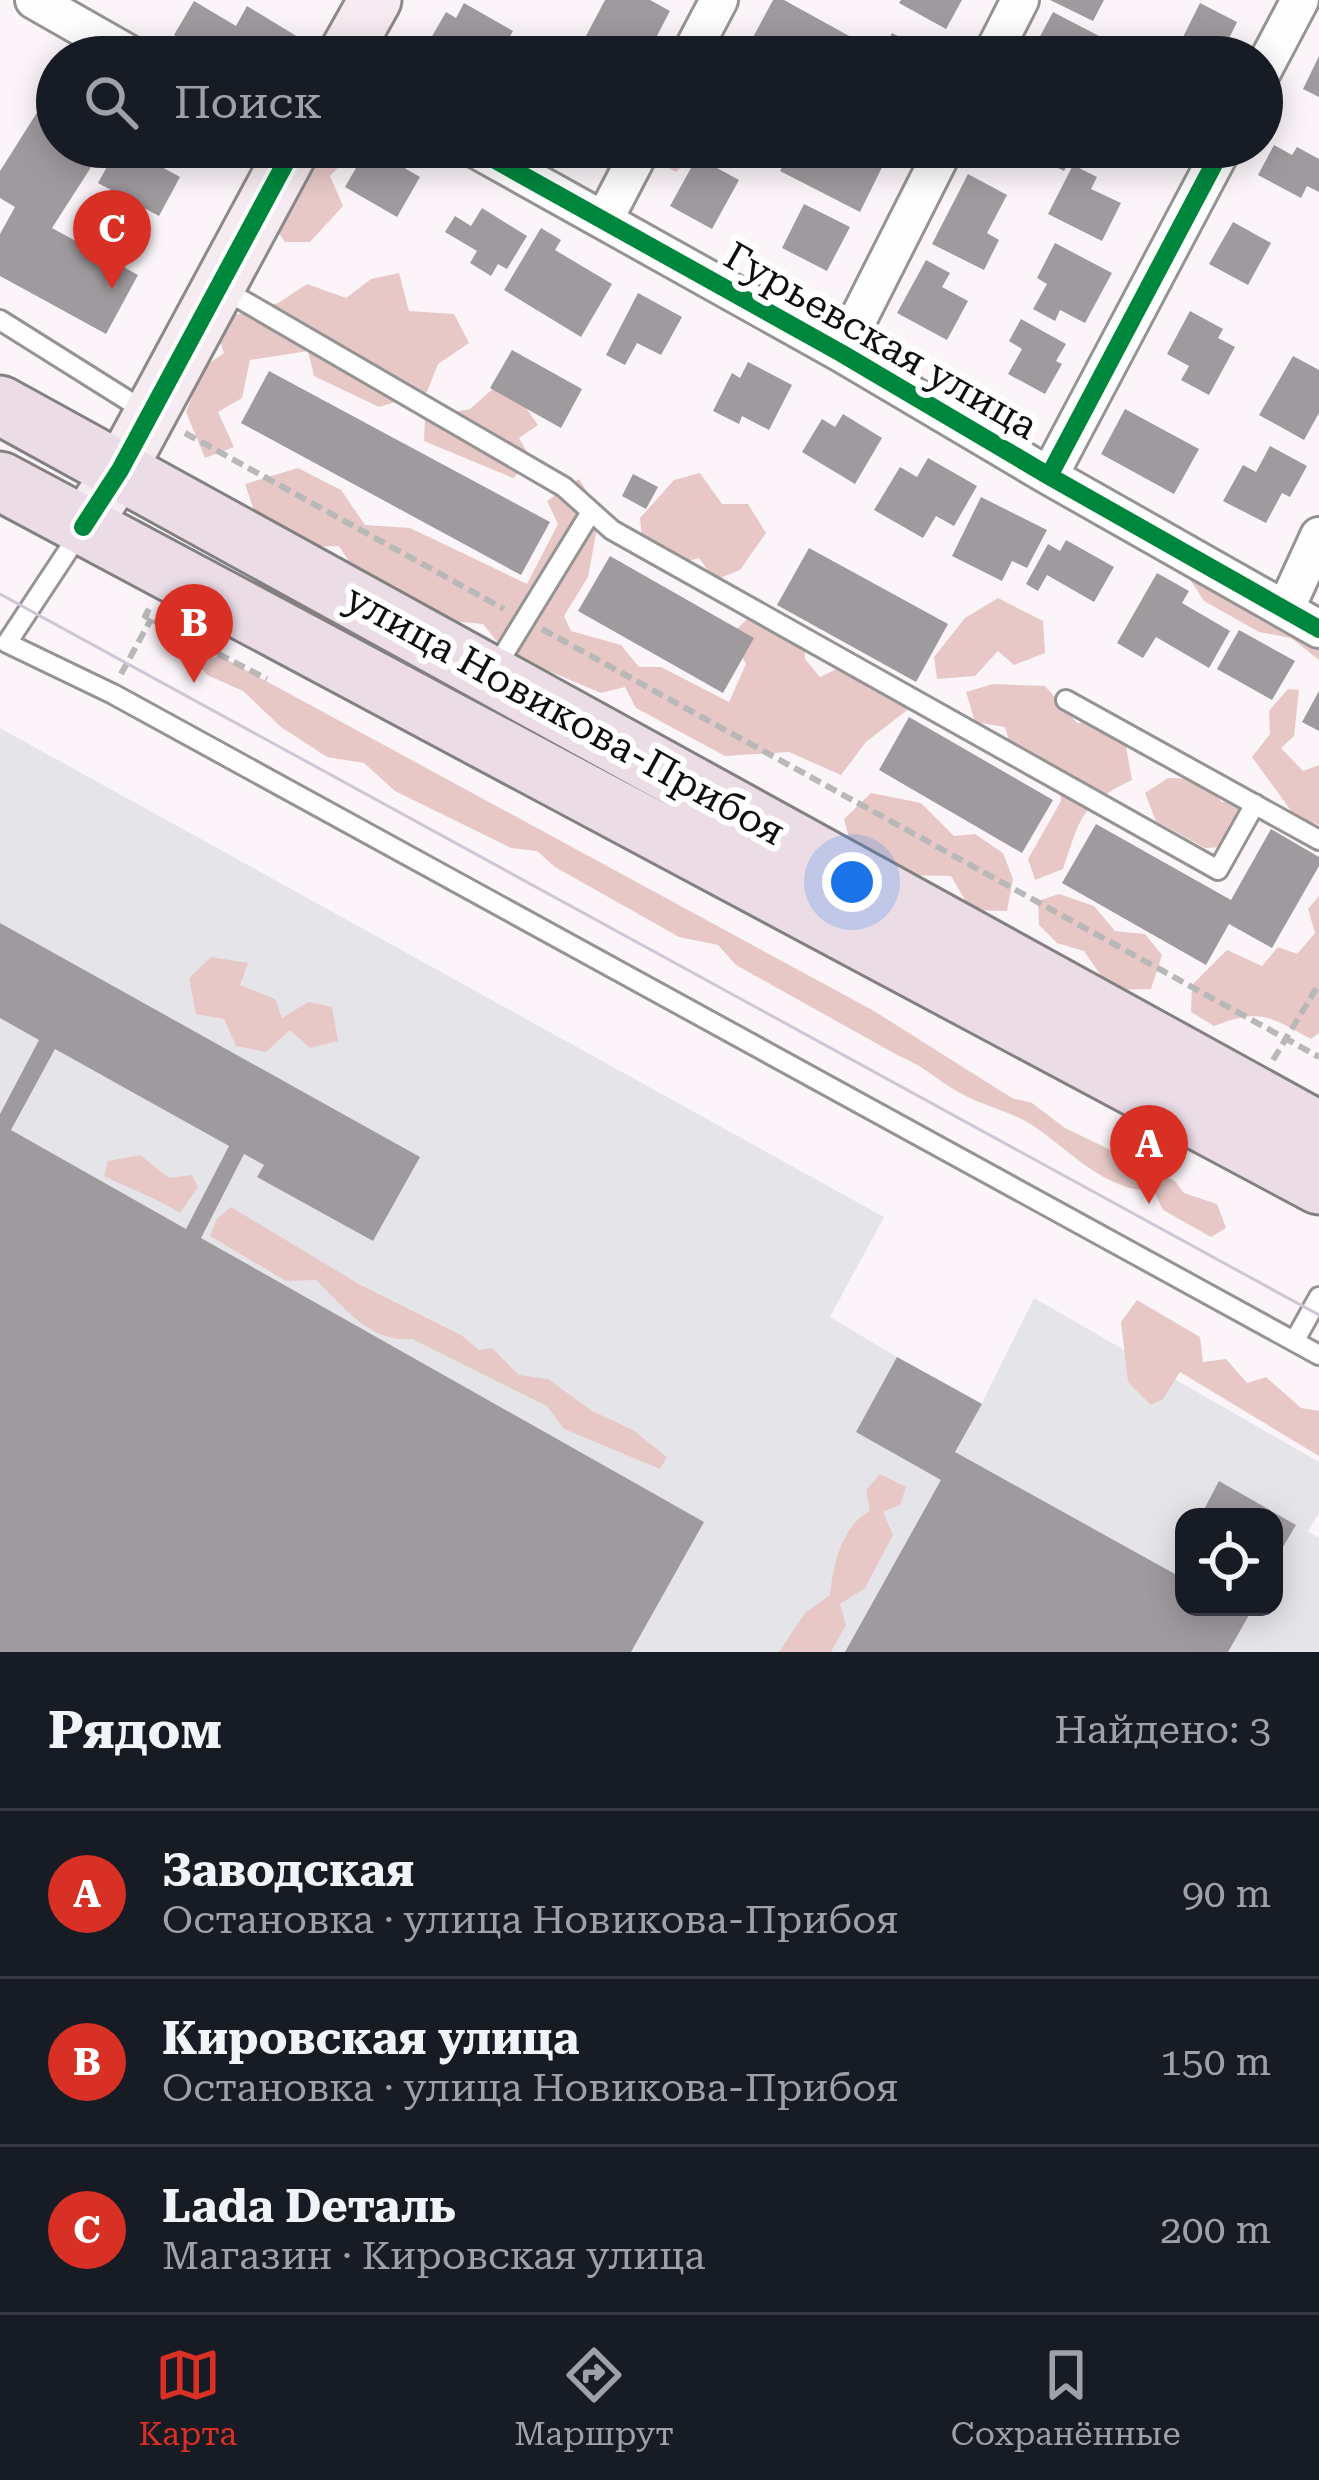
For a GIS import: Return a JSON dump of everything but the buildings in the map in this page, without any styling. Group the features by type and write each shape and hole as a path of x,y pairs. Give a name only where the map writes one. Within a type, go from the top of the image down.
{"main road":[{"name":"улица Новикова-Прибоя","path":"0,405 1319,1131"},
{"name":"улица Новикова-Прибоя","path":"0,482 1319,1185"}],"street":[{"path":"34,0 97,36"},
{"path":"355,36 375,0"},
{"path":"700,36 719,0"},
{"path":"1002,36 1020,0"},
{"path":"1281,36 1300,0"},
{"path":"83,527 120,470 282,168"},
{"name":"Гурьевская улица","path":"510,168 841,352 1319,629"},
{"path":"604,220 631,168"},
{"path":"841,352 934,168"},
{"path":"1049,476 1211,168"},
{"path":"1285,610 1319,536"}],"lane":[{"path":"219,286 564,488 612,530 1217,870 1255,804"},
{"path":"0,320 150,414"},
{"path":"492,674 591,512"},
{"path":"83,527 7,643 112,694 1319,1354"},
{"path":"1066,700 1319,840"},
{"path":"1295,1340 1319,1297"}],"path":[{"path":"150,414 1319,1057"},
{"path":"225,473 233,460"},
{"path":"149,609 145,616 267,679"},
{"path":"112,694 151,619"},
{"path":"1269,1068 1319,984"}],"shaded area":[{"path":"305,168 338,168 330,176 343,206 310,242 285,242 269,219 279,193 306,181"},
{"path":"399,273 409,311 454,314 469,343 438,364 427,392 379,407 314,376 308,351 250,360 242,398 218,412 234,447 205,458 186,412 204,367 224,353 218,336 235,315 278,303 307,284 346,298 371,279"},
{"path":"505,378 538,425 519,438 532,461 513,478 424,441 425,418 470,409"},
{"path":"298,468 341,490 365,525 410,528 527,584 558,524 547,501 579,479 600,512 588,577 564,616 571,631 621,645 639,667 661,667 729,702 746,664 731,635 759,607 804,625 805,659 820,677 855,660 911,707 866,742 841,775 789,752 725,756 636,708 625,687 601,693 506,653 483,624 430,619 353,568 339,546 310,547 257,519 245,484"},
{"path":"700,473 722,504 748,504 766,533 740,570 715,580 699,558 668,566 644,557 640,518 674,480"},
{"path":"1208,569 1319,632 1319,660 1291,638 1259,632 1204,601 1189,578"},
{"path":"998,598 1043,621 1045,653 1014,665 998,651 975,676 937,679 934,657 965,618"},
{"path":"220,656 874,1011 1012,1098 1032,1103 1065,1128 1175,1181 1184,1193 1217,1204 1226,1228 1211,1237 1163,1210 1154,1191 1104,1177 1023,1120 964,1095 736,965 718,945 679,937 555,867 537,851 511,848 395,791 364,763 327,757 281,727 243,691 207,675 196,661"},
{"path":"993,684 1045,686 1077,723 1100,722 1125,741 1132,780 1102,797 1085,814 1063,869 1035,880 1028,859 1061,801 1060,776 1016,765 1005,727 975,722 966,692"},
{"path":"1288,689 1299,690 1294,736 1281,748 1303,771 1319,765 1319,825 1294,815 1252,757 1270,734 1269,711"},
{"path":"0,728 884,1217 830,1317 897,1357 982,1403 1034,1298 1319,1462 1319,1513 1308,1531 1319,1538 1319,1652 0,1652"},
{"path":"1168,778 1202,779 1222,802 1235,800 1257,824 1244,846 1205,848 1156,821 1145,793"},
{"path":"871,793 921,803 954,836 975,834 1003,853 1013,879 1007,911 971,910 951,876 904,875 851,845 844,819"},
{"path":"1059,894 1094,906 1115,931 1145,934 1162,955 1151,989 1111,990 1084,951 1057,943 1039,925 1038,901"},
{"path":"1319,896 1319,1033 1311,1039 1274,1020 1254,1016 1214,1026 1191,1012 1192,985 1227,950 1262,966 1278,947 1297,954 1315,933 1308,909"},
{"path":"211,957 248,963 240,985 275,999 282,1018 308,1002 332,1007 338,1041 310,1048 290,1030 266,1052 236,1046 224,1019 196,1014 189,978"},
{"path":"140,1155 169,1178 192,1175 198,1187 180,1213 104,1176 108,1161"},
{"path":"231,1207 357,1283 461,1335 479,1350 492,1348 519,1375 548,1379 592,1411 633,1430 667,1457 660,1469 564,1429 547,1406 412,1339 371,1329 316,1280 286,1281 210,1236 217,1219"},
{"path":"1137,1300 1200,1337 1203,1362 1226,1359 1247,1383 1266,1377 1301,1408 1319,1411 1319,1456 1180,1372 1163,1399 1151,1405 1128,1382 1121,1322"},
{"path":"880,1474 906,1487 900,1505 883,1512 893,1535 865,1588 840,1604 846,1625 831,1652 779,1652 805,1613 830,1595 841,1547 852,1526 870,1511 866,1490"}],"tram line":[{"path":"0,594 1319,1315"}],"cycle path":[{"path":"83,527 120,470 283,168"},
{"path":"510,168 1319,629"},
{"path":"1049,476 1212,168"}],"place":[{"name":"Lada Dеталь","path":"112,289"},
{"name":"Кировская улица","path":"194,683"},
{"name":"Заводская","path":"1149,1204"}]}
